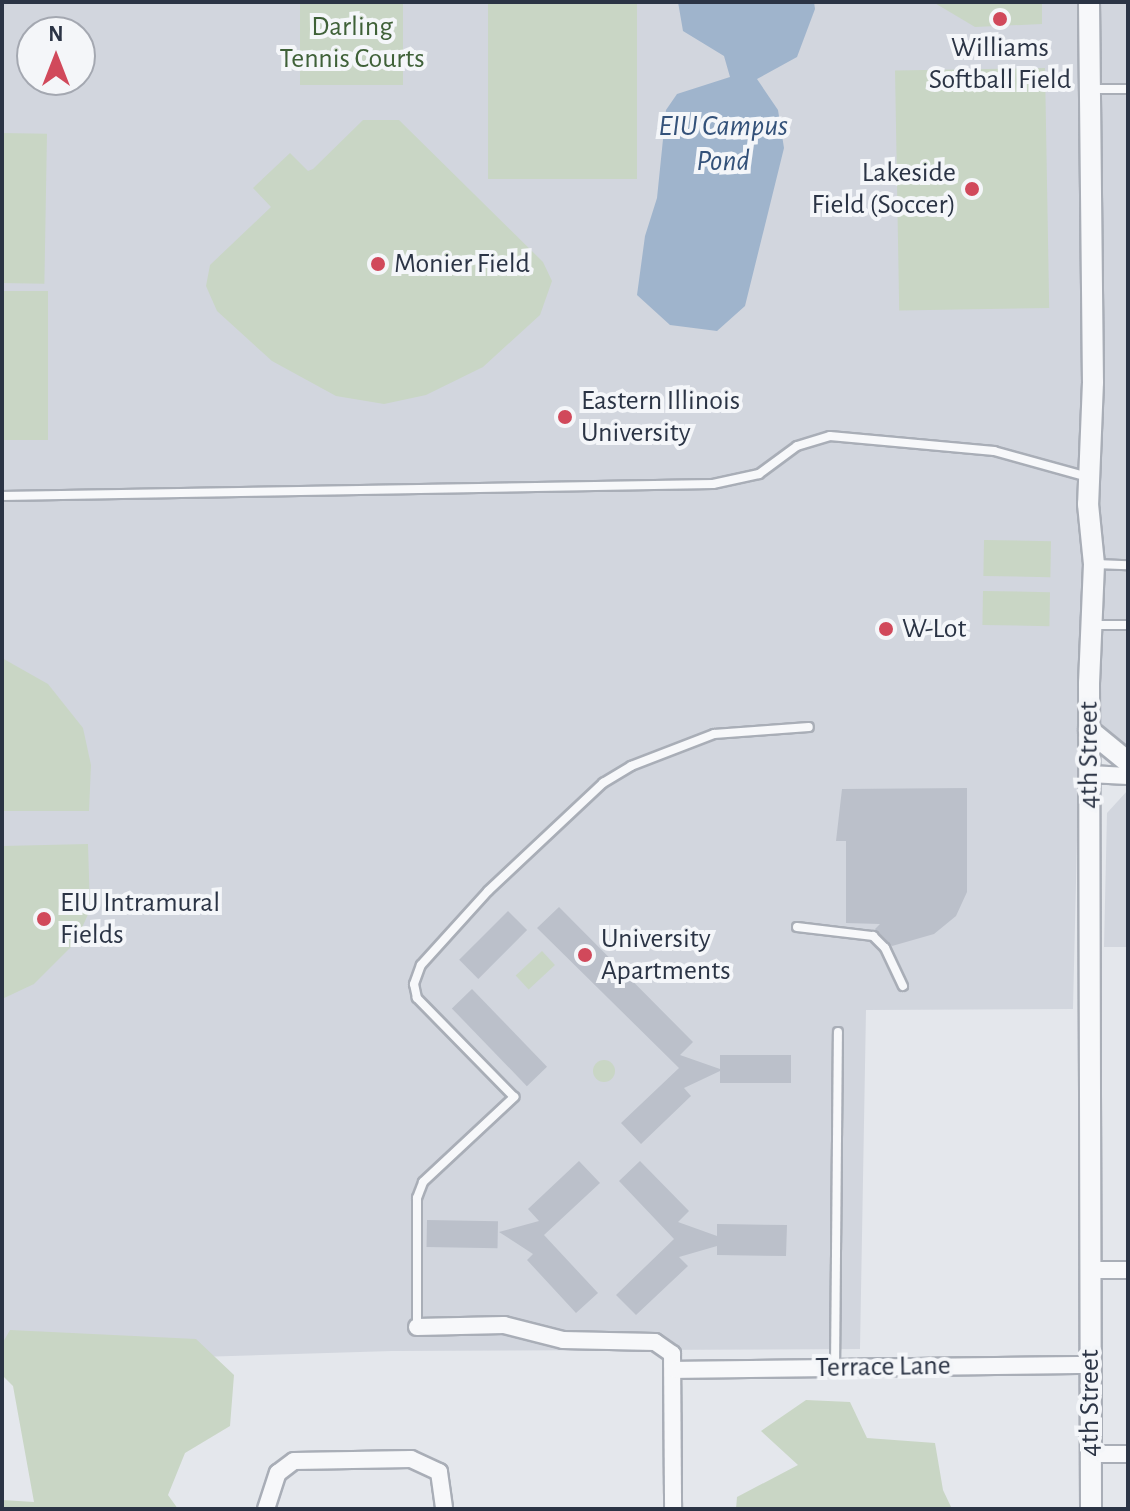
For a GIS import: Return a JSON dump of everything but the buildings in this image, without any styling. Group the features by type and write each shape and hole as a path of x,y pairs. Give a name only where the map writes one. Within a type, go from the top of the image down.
{"street":[{"name":"4th Street","path":"1089,2 1093,382 1088,477 1094,564 1089,730 1091,1509"},
{"path":"1089,730 1128,762"},
{"path":"1089,774 1128,776"},
{"path":"1090,1270 1128,1270"},
{"path":"417,1327 504,1325 563,1340 655,1342 672,1354 676,1370 673,1509"},
{"name":"Terrace Lane","path":"676,1370 1090,1365"},
{"path":"1091,1454 1128,1454"},
{"path":"266,1509 278,1473 294,1461 381,1459 431,1465 444,1483 444,1509"}],"lane":[{"path":"1090,89 1128,89"},
{"path":"2,496 713,484 759,474 797,446 830,436 994,451 1088,477"},
{"path":"1094,564 1128,565"},
{"path":"1094,625 1128,625"},
{"path":"417,1327 417,1198 423,1182 514,1097 417,998 414,984 421,965 488,891 603,783 631,766 714,734 809,727"},
{"path":"797,927 873,936 903,986"},
{"path":"835,1368 838,1032"}],"shaded area":[{"name":"Eastern Illinois University","path":"2,2 1128,2 1128,758 1079,755 1073,1009 866,1010 860,1349 392,1351 2,1363"},
{"path":"1128,790 1128,947 1104,947 1107,813"}],"green space":[{"name":"Darling Tennis Courts","path":"300,2 403,2 403,85 300,85"},
{"path":"488,2 637,2 637,179 488,179"},
{"name":"Williams Softball Field","path":"933,2 1042,2 1042,24 975,27"},
{"name":"Lakeside Field (Soccer)","path":"1045,68 1049,308 899,311 895,71"},
{"name":"Monier Field","path":"363,120 399,120 543,262 552,281 540,315 483,367 426,395 384,404 336,396 272,361 217,311 206,286 210,265 271,207 253,188 290,153 308,171 313,169"},
{"path":"2,133 47,134 44,284 2,283"},
{"path":"2,291 48,291 48,440 2,440"},
{"path":"984,540 1051,541 1050,577 983,576"},
{"path":"983,591 1050,592 1049,626 982,625"},
{"name":"EIU Intramural Fields","path":"2,658 48,684 83,728 91,765 89,811 2,811"},
{"name":"EIU Intramural Fields","path":"88,844 90,910 75,943 34,984 2,999 2,846"},
{"path":"542,951 555,965 529,989 516,976"},
{"path":"604,1060 612,1063 615,1071 612,1079 604,1082 596,1079 593,1071 596,1063"},
{"path":"10,1330 196,1339 234,1375 230,1426 185,1453 168,1495 178,1509 2,1509 2,1500 34,1502 13,1386 2,1375 2,1344"},
{"path":"806,1400 850,1402 867,1438 935,1443 943,1490 952,1509 736,1509 737,1497 798,1465 761,1431"}],"water":[{"name":"EIU Campus Pond","path":"678,2 814,2 815,9 797,57 757,79 778,110 784,148 745,306 717,331 670,325 637,295 645,236 657,198 666,110 677,94 730,77 724,56 683,31"}],"place":[{"name":"Williams Softball Field","path":"1000,19"},
{"name":"Lakeside Field (Soccer)","path":"972,189"},
{"name":"Monier Field","path":"378,264"},
{"name":"Eastern Illinois University","path":"565,417"},
{"name":"W-Lot","path":"886,629"},
{"name":"EIU Intramural Fields","path":"44,919"},
{"name":"University Apartments","path":"585,955"}]}
